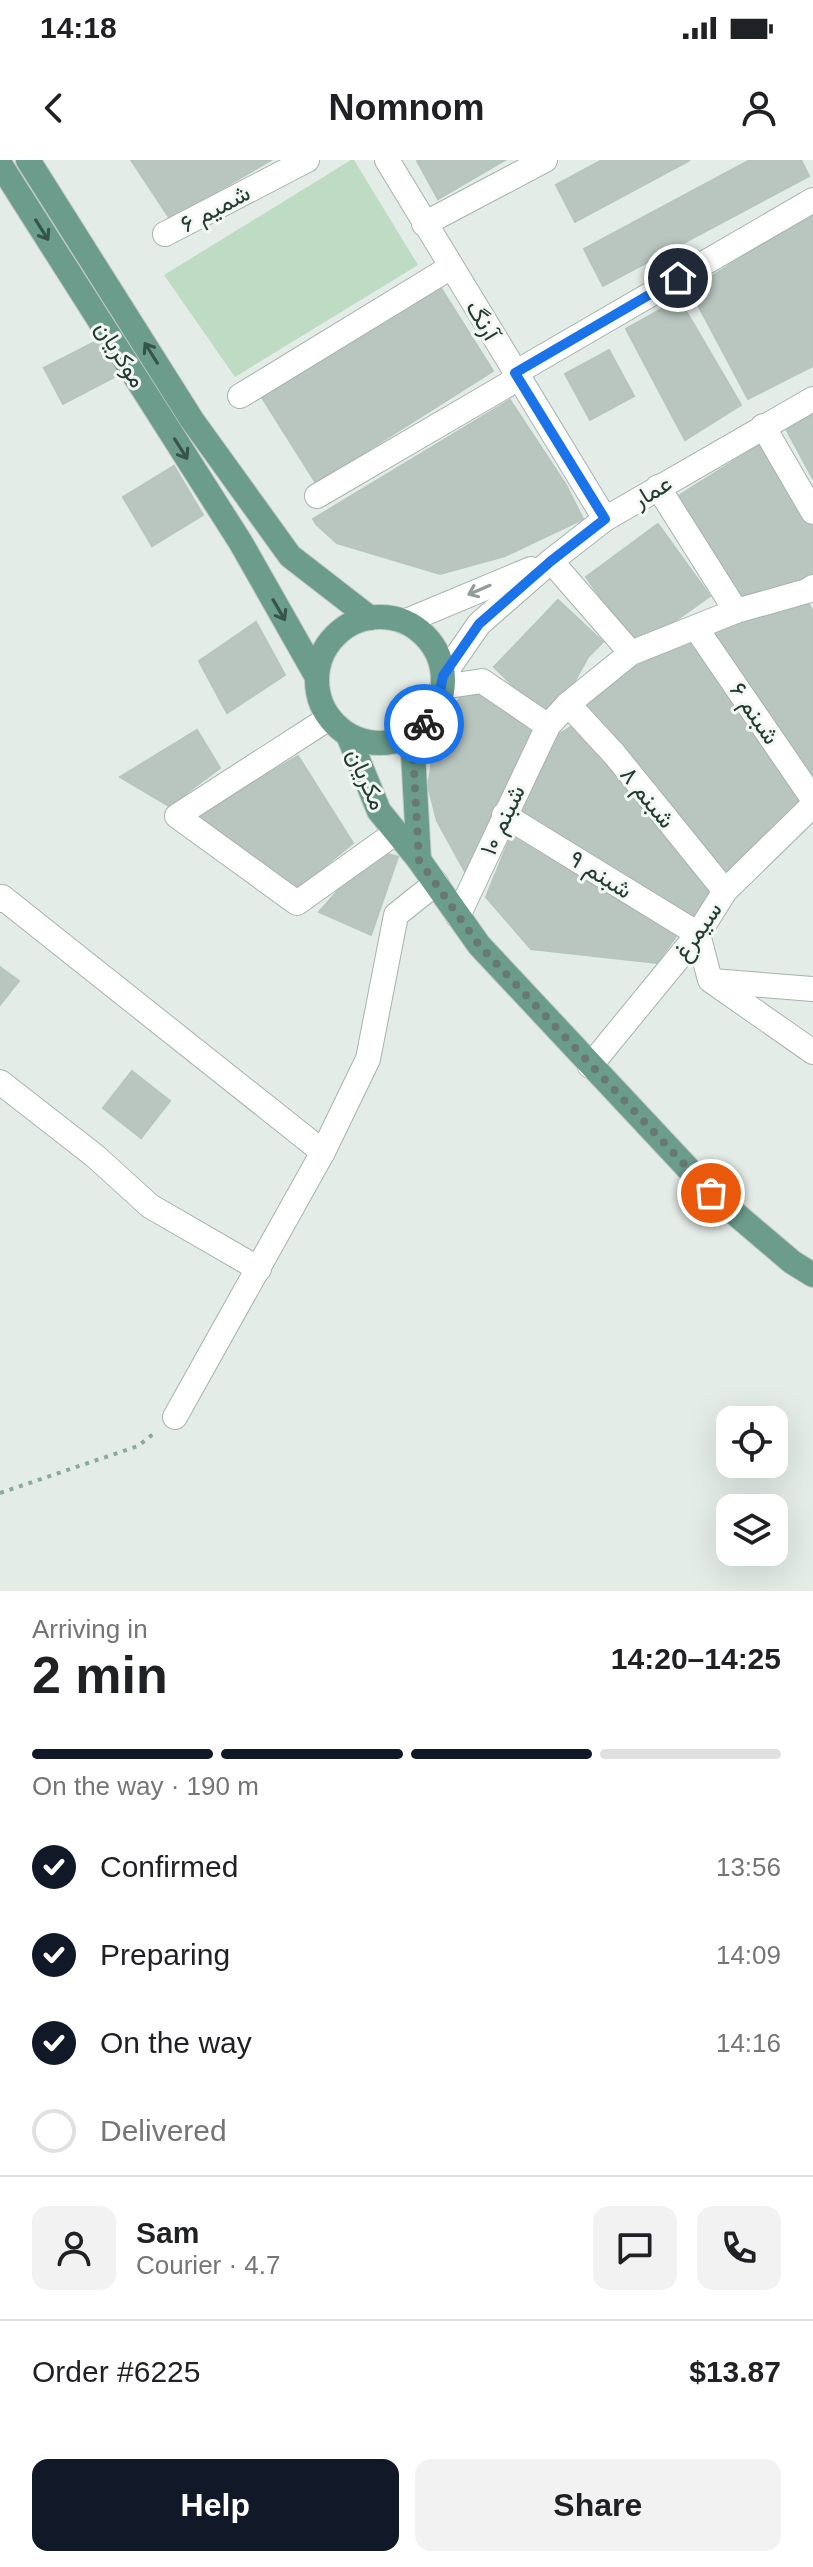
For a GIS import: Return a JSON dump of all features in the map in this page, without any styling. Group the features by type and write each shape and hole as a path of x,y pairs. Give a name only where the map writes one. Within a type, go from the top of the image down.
{"main road":[{"path":"28,160 192,420 290,556 370,618"},
{"name":"موکریان","path":"0,164 241,543 317,677"},
{"path":"388,617 419,631 431,643 439,659 443,682 437,707 426,724 409,736 389,743 368,743 348,735 329,718 322,706 317,677 322,656 333,637 350,624 370,618 388,617"},
{"name":"مکریان","path":"348,735 379,811 419,860 479,945 711,1193 792,1262 813,1275"},
{"path":"409,736 413,753 419,860"}],"street":[{"name":"شمیم ۶","path":"165,234 307,160"},
{"name":"آرنگ","path":"387,160 605,519"},
{"path":"424,224 545,160"},
{"path":"317,496 813,200"},
{"path":"240,396 451,267"},
{"name":"عمار","path":"443,682 479,624 605,519 813,399"},
{"path":"763,426 813,512"},
{"path":"658,487 736,611"},
{"path":"404,622 551,561 631,653"},
{"name":"شبنم ۱۰","path":"458,916 548,726 568,704 631,653 736,611 811,593"},
{"name":"شبنم ۶","path":"696,628 813,802"},
{"path":"443,682 482,681 548,726"},
{"name":"شبنم ۸","path":"568,704 615,755 725,891"},
{"path":"329,718 177,816 297,903 395,833"},
{"name":"سیمرغ","path":"590,1066 698,934 725,891 813,802"},
{"name":"شبنم ۹","path":"504,815 698,934"},
{"path":"175,1417 323,1152 368,1059 396,915 436,883"},
{"path":"0,900 2,897 323,1152"},
{"path":"698,934 710,980 813,1052"},
{"path":"710,980 813,989"},
{"path":"0,1082 95,1156 150,1206 259,1269"}],"path":[{"path":"0,1493 138,1446 175,1417"}],"green space":[{"path":"354,160 418,265 235,377 164,275"}],"building":[{"path":"131,160 271,160 170,219"},
{"path":"418,160 505,160 438,199"},
{"path":"602,160 690,160 575,222 556,185"},
{"path":"750,160 801,160 809,176 603,286 584,249"},
{"path":"813,212 813,366 748,399 690,290"},
{"path":"439,285 493,371 316,483 261,396"},
{"path":"679,299 741,405 685,440 626,329"},
{"path":"102,338 120,374 63,404 44,368"},
{"path":"609,350 634,396 590,420 565,374"},
{"path":"510,400 566,485 583,519 505,556 440,574 337,543 316,524 313,519"},
{"path":"813,414 813,479 786,429"},
{"path":"761,444 813,528 813,574 796,585 736,596 675,498"},
{"path":"174,466 203,515 152,546 123,497"},
{"path":"658,524 710,596 637,648 586,577"},
{"path":"558,600 603,642 588,657 570,690 545,717 494,667"},
{"path":"806,600 813,611 813,790 708,633"},
{"path":"256,622 285,675 227,713 199,661"},
{"path":"694,636 801,802 727,876 583,709 629,670"},
{"path":"476,692 547,730 469,879 437,821 428,786 436,736 463,693"},
{"path":"577,723 716,887 696,927 513,814 548,741"},
{"path":"197,730 220,768 169,806 120,777"},
{"path":"298,756 353,843 291,894 191,818"},
{"path":"511,836 677,935 657,963 531,949 486,897"},
{"path":"368,848 398,857 371,935 319,912 358,868"},
{"path":"0,967 19,981 0,1005"},
{"path":"132,1071 170,1101 141,1138 103,1108"}],"way so far":[{"path":"424,724 409,736 413,753 419,860 479,945 711,1193"}],"route":[{"path":"424,724 437,707 443,676 479,624 605,519 515,373 678,278"}]}
